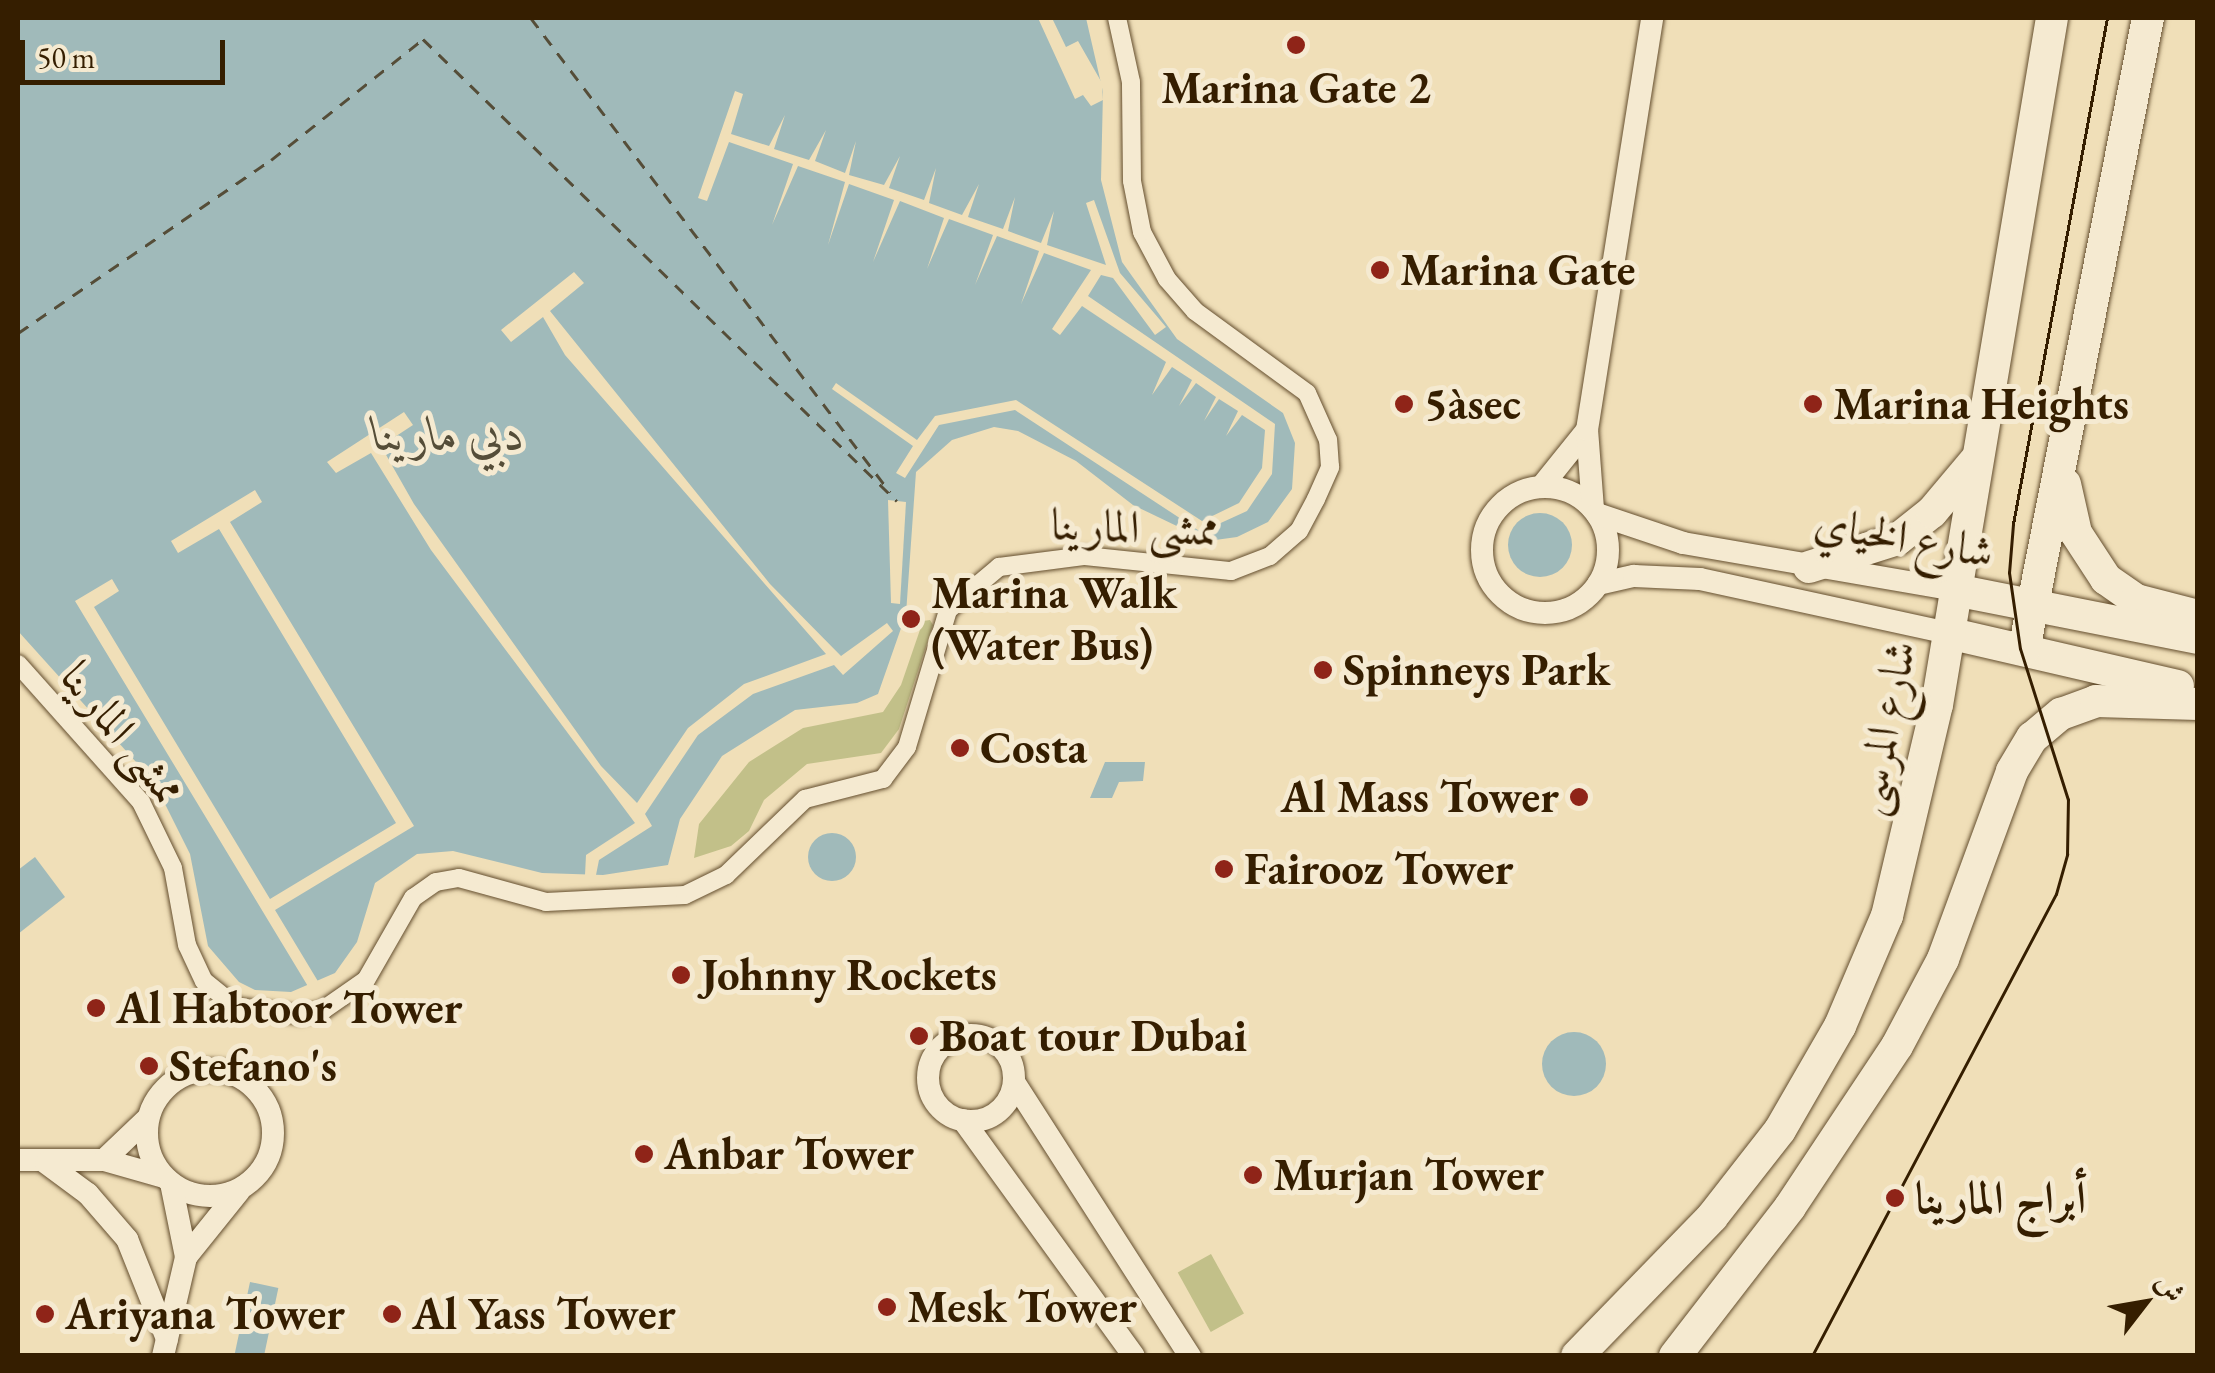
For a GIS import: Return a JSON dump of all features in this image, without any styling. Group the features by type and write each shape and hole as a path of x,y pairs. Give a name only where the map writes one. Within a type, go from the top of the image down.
{"main road":[{"name":"شارع المرسى","path":"1577,1356 1651,1284 1749,1172 1840,1026 1905,858 1948,633 2052,18"},
{"path":"2024,650 2148,18"},
{"path":"1809,566 1898,539 1932,512 1978,458"},
{"path":"2062,470 2076,534 2106,579 2136,600 2198,616"},
{"name":"شارع الخياي","path":"1955,590 2198,638"},
{"name":"شارع الخياي","path":"1948,633 2198,690"},
{"path":"1675,1356 1790,1207 1897,1046 1962,917 2012,771 2032,738 2060,714 2096,700 2198,704"}],"street":[{"name":"ممشى المارينا","path":"18,664 141,802 173,868 187,945 204,981 236,1007 300,1015 323,1010 366,980 413,898 436,882 459,878 546,902 685,895 726,875 804,799 883,780 907,747 948,610 999,567 1085,556 1231,571 1270,556 1300,531 1330,468 1328,440 1307,393 1195,311 1166,280 1142,232 1132,181 1131,82 1117,18"},
{"path":"1587,430 1542,486 1502,503 1485,528 1482,559 1494,587 1517,607 1546,613 1576,605 1598,584 1608,557 1595,512 1587,430 1652,18"},
{"path":"1542,486 1575,494 1595,512"},
{"name":"شارع الخياي","path":"1595,512 1671,540 1955,590"},
{"name":"شارع الخياي","path":"1598,584 1634,576 1688,577 1948,633"},
{"path":"1134,1356 962,1120 931,1093 933,1058 944,1044 957,1037 987,1038 1010,1058 1014,1082 1190,1356"},
{"path":"104,1160 148,1118 166,1086 199,1070 236,1074 265,1101 274,1139 269,1158 186,1257 165,1347"},
{"path":"962,1120 1002,1108 1014,1082"},
{"path":"148,1118 152,1160 167,1180 186,1257"},
{"path":"18,1160 104,1160 206,1196 244,1188"},
{"path":"46,1163 88,1194 127,1240 165,1347"}],"shaded area":[{"path":"930,620 933,625 899,729 881,753 807,764 764,800 749,831 731,846 694,858 699,824 749,762 803,728 883,712 901,685 923,621"},
{"path":"1211,1254 1244,1313 1211,1332 1178,1272"}],"water":[{"name":"دبي مارينا","path":"18,18 1086,18 1103,92 1101,180 1122,262 1177,339 1283,413 1295,443 1292,489 1268,522 1237,537 1208,541 1133,505 1076,461 1018,431 994,427 952,440 916,472 906,614 878,694 857,703 795,710 722,756 680,819 668,865 603,875 542,873 453,851 417,854 375,883 357,942 335,973 291,992 255,990 239,982 208,946 190,854 154,782 18,631"},
{"path":"1540,513 1563,522 1572,545 1563,568 1540,577 1517,568 1508,545 1517,522"},
{"path":"1105,762 1145,762 1143,781 1119,782 1112,798 1090,798"},
{"path":"832,833 849,840 856,857 849,874 832,881 815,874 808,857 815,840"},
{"path":"35,857 65,897 18,934 18,870"},
{"path":"1574,1032 1597,1041 1606,1064 1597,1087 1574,1096 1551,1087 1542,1064 1551,1041"},
{"path":"250,1282 278,1288 264,1356 234,1355"}],"pier":[{"path":"1038,18 1052,18 1066,47 1078,41 1102,83 1103,100 1091,106 1083,95 1075,99"},
{"path":"735,91 743,94 731,134 769,146 785,115 774,149 809,160 826,130 815,161 845,173 856,141 849,175 884,185 900,156 889,188 924,200 936,168 929,203 962,215 979,184 968,217 1003,229 1015,197 1008,231 1041,243 1054,211 1047,245 1106,265 1086,203 1094,200 1120,273 1166,327 1155,335 1113,278 1101,275 1088,296 1275,424 1272,474 1247,511 1201,532 1015,410 939,425 905,478 896,473 913,446 832,389 836,383 917,440 935,416 1016,400 1202,521 1239,503 1262,468 1265,430 1242,415 1226,436 1238,411 1219,399 1204,421 1216,397 1196,383 1179,406 1192,380 1172,367 1152,395 1166,362 1082,306 1060,335 1052,329 1091,270 1044,253 1021,304 1039,251 997,236 975,285 993,235 949,219 927,269 944,218 900,201 873,262 894,200 849,184 828,245 845,182 798,166 772,225 793,164 729,142 707,201 698,198"},
{"path":"574,272 584,283 550,311 770,584 841,656 887,623 893,631 843,675 834,665 753,694 698,735 645,814 652,826 599,860 596,875 585,875 586,855 635,823 431,550 371,453 336,473 327,462 404,412 413,425 381,446 414,504 601,766 637,803 688,728 744,684 826,654 565,355 543,317 511,342 501,330"},
{"path":"255,490 262,502 230,522 414,826 275,910 319,983 309,988 75,601 112,579 119,591 94,607 270,899 396,823 219,529 178,553 171,541"},
{"path":"888,500 906,502 900,604 891,603"}],"ferry route":[{"path":"531,18 890,492"},
{"path":"18,333 271,160 423,39 897,501"}],"tram line":[{"path":"1812,1356 2056,894 2067,855 2068,800 2020,649 2009,573 2013,524 2107,18"}],"place":[{"name":"Marina Gate 2","path":"1296,45"},
{"name":"Marina Gate","path":"1380,270"},
{"name":"5àsec","path":"1404,404"},
{"name":"Marina Heights","path":"1813,404"},
{"name":"Marina Walk (Water Bus)","path":"911,619"},
{"name":"Spinneys Park","path":"1323,670"},
{"name":"Costa","path":"960,748"},
{"name":"Al Mass Tower","path":"1579,797"},
{"name":"Fairooz Tower","path":"1224,869"},
{"name":"Johnny Rockets","path":"681,975"},
{"name":"Al Habtoor Tower","path":"96,1008"},
{"name":"Boat tour Dubai","path":"919,1036"},
{"name":"Stefano's","path":"149,1066"},
{"name":"Anbar Tower","path":"644,1154"},
{"name":"Murjan Tower","path":"1253,1175"},
{"name":"أبراج المارينا","path":"1895,1198"},
{"name":"Mesk Tower","path":"887,1307"},
{"name":"Ariyana Tower","path":"45,1314"},
{"name":"Al Yass Tower","path":"392,1314"}]}
